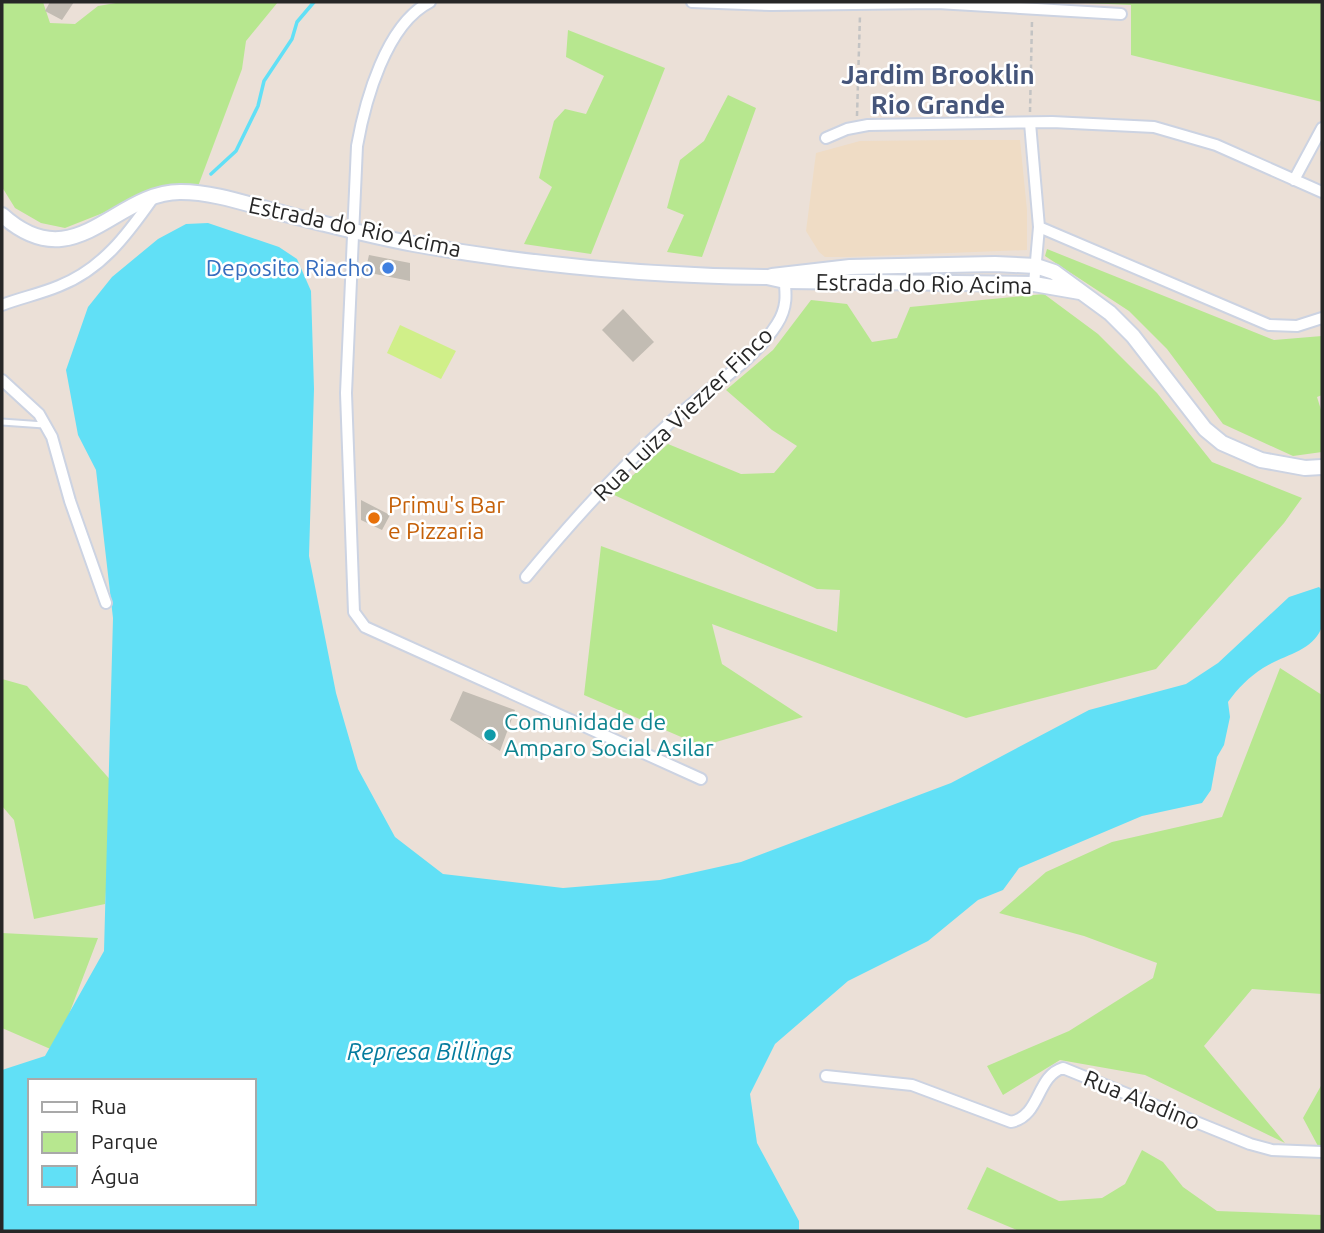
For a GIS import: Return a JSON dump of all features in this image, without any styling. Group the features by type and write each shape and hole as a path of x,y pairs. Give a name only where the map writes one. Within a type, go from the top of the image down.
{"main road":[{"name":"Estrada do Rio Acima","path":"2,215 27,233 68,238 91,230 153,198 181,192 218,197 414,244 617,272 1034,284 1080,292"},
{"name":"Estrada do Rio Acima","path":"784,277 889,266 1036,266 1062,277 1110,313 1133,336 1205,429 1223,443 1261,460 1305,468 1322,467"}],"street":[{"path":"430,2 412,13 400,28 374,81 363,114 356,157 346,393 352,605 356,619 365,627 701,779"},
{"path":"692,2 1033,7 1121,14"},
{"path":"1030,123 1039,227 1034,284"},
{"path":"826,138 857,127 1030,123 1154,127 1216,145 1322,192"},
{"path":"1294,180 1322,128"},
{"path":"2,305 58,287 94,267 128,233 153,198"},
{"path":"1039,227 1269,325 1297,326 1322,318"},
{"name":"Rua Luiza Viezzer Finco","path":"526,577 579,514 639,451 769,335 785,310 787,296 784,277"},
{"path":"2,380 27,401 46,425 106,603"},
{"name":"Rua Aladino","path":"825,1076 912,1085 1011,1122 1029,1114 1050,1076 1055,1070 1063,1068 1250,1144 1272,1150 1322,1152"}],"lane":[{"path":"2,422 46,425"}],"path":[{"path":"1030,123 1033,7"},
{"path":"857,127 860,15"}],"shaded area":[{"path":"1020,140 1027,210 1027,250 825,257 806,231 816,153 860,141"}],"green space":[{"path":"2,2 43,2 50,23 75,24 98,6 122,2 278,2 246,41 242,69 197,189 151,194 65,228 41,223 15,208 2,187"},
{"path":"1063,2 1322,2 1322,102 1131,55 1131,5"},
{"path":"568,30 665,68 591,254 524,244 552,187 539,178 554,121 565,109 586,114 604,76 566,57"},
{"path":"728,95 756,108 702,257 667,252 684,215 667,208 680,160 704,141"},
{"path":"1047,249 1274,340 1322,336 1322,395 1317,397 1322,413 1322,452 1293,456 1223,424 1167,349 1129,311 1045,256"},
{"path":"1044,294 1098,334 1157,393 1212,462 1302,498 1284,523 1156,669 966,718 712,624 722,664 803,717 702,746 584,695 601,546 837,632 840,590 817,589 612,494 668,444 741,474 774,473 797,446 772,430 726,390 773,350 811,300 847,304 872,342 897,338 910,307"},
{"path":"400,325 456,351 441,379 387,353"},
{"path":"1280,668 1322,695 1322,994 1252,989 1204,1046 1285,1143 1145,1075 1060,1060 1003,1095 987,1066 1069,1031 1153,978 1157,963 1084,936 999,913 1046,872 1112,842 1222,817"},
{"path":"2,679 27,686 114,784 105,904 34,919 14,820 2,806"},
{"path":"2,933 98,938 55,1051 2,1028"},
{"path":"1322,1084 1322,1146 1318,1146 1303,1118"},
{"path":"1142,1150 1163,1162 1183,1187 1217,1211 1322,1215 1322,1231 1019,1231 967,1209 987,1167 1059,1201 1102,1198 1125,1184"}],"water":[{"name":"Represa Billings","path":"208,223 279,247 297,259 311,291 314,389 309,556 336,693 358,769 395,837 443,874 563,888 660,880 741,862 951,783 1089,710 1186,684 1218,663 1289,597 1319,587 1322,590 1321,629 1304,648 1253,675 1228,702 1230,717 1224,745 1217,757 1211,790 1202,803 1142,816 1019,868 1003,890 978,900 928,941 848,981 775,1044 750,1094 757,1143 799,1221 799,1231 2,1231 2,1070 45,1056 104,951 113,618 96,470 78,435 66,370 88,307 112,277 158,239 186,224"}],"building":[{"path":"50,2 74,2 62,20 45,11"},
{"name":"Deposito Riacho","path":"369,255 410,263 410,281 365,272"},
{"path":"623,309 654,342 633,362 602,330"},
{"name":"Primu's Bar e Pizzaria","path":"361,500 390,515 382,530 361,520"},
{"name":"Comunidade de Amparo Social Asilar","path":"463,691 515,710 500,751 450,720"}],"waterway":[{"path":"211,174 236,151 258,106 264,81 292,39 297,22 314,2"}],"place":[{"name":"Deposito Riacho","path":"388,268"},
{"name":"Primu's Bar e Pizzaria","path":"374,518"},
{"name":"Comunidade de Amparo Social Asilar","path":"490,735"}],"district":[{"name":"Jardim Brooklin Rio Grande","path":"938,90"}]}
